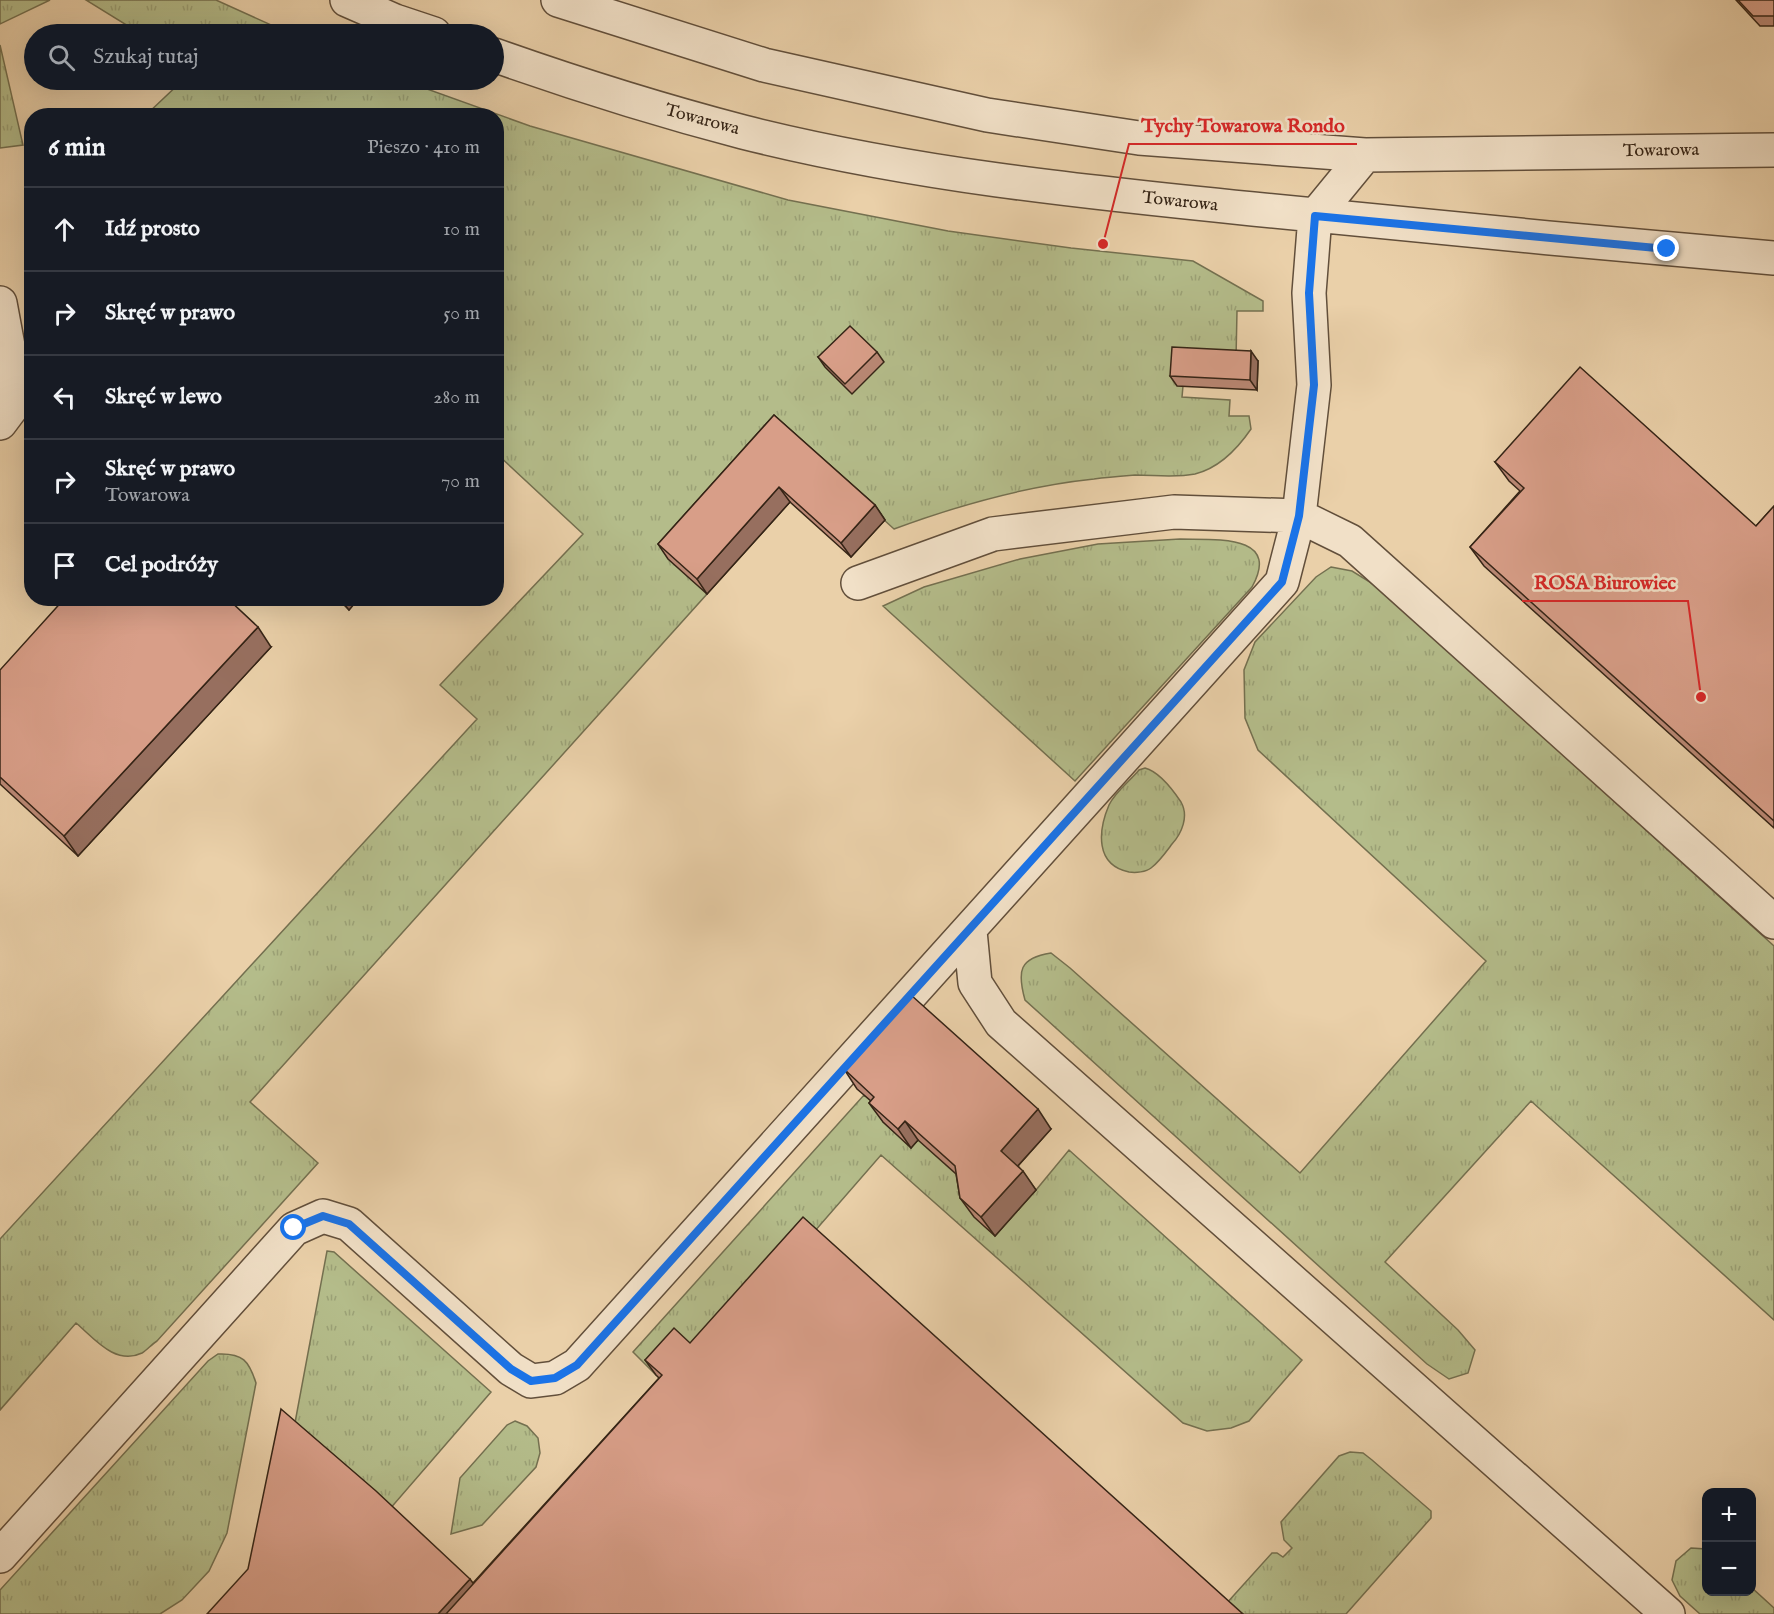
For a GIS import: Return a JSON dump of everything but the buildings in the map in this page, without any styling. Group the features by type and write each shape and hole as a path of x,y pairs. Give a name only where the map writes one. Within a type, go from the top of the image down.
{"street":[{"path":"347,0 404,24"},
{"name":"Towarowa","path":"558,0 764,65 987,115 1139,138 1365,155 1774,150"},
{"name":"Towarowa","path":"504,59 625,99 746,132 857,156 970,176 1130,197 1315,216 1774,258"},
{"path":"0,1556 294,1228 323,1216 349,1224 511,1369 531,1381 555,1378 577,1365 1282,582 1299,516 1314,385 1309,293 1315,216 1365,155"},
{"path":"0,303 11,362 15,403 0,423"},
{"path":"858,583 993,534 1174,512 1299,516 1350,542 1774,922"},
{"path":"969,931 975,983 1001,1023 1668,1614"}],"green space":[{"path":"0,0 50,0 0,24"},
{"path":"86,0 216,0 269,24 125,24"},
{"path":"0,45 23,145 0,148"},
{"path":"172,90 430,90 480,108 153,108"},
{"path":"504,117 788,200 948,231 1071,248 1193,261 1263,301 1263,311 1237,311 1236,359 1183,386 1182,397 1230,400 1229,416 1249,416 1251,429 1220,462 1195,474 1120,476 1043,486 968,504 894,529 785,430 707,594 250,1102 318,1163 157,1341 144,1352 132,1356 114,1353 98,1343 76,1323 0,1410 0,1239 477,719 440,685 583,534 504,461"},
{"path":"1180,539 1225,540 1251,548 1258,557 1259,569 1252,587 1075,781 883,606 924,587 1020,559 1098,544"},
{"path":"1331,567 1352,571 1378,587 1774,946 1774,1320 1531,1101 1385,1262 1458,1330 1475,1350 1468,1373 1449,1379 1427,1364 1025,1000 1021,981 1023,967 1032,958 1051,953 1300,1173 1486,961 1258,750 1245,718 1244,670 1255,642 1316,577"},
{"path":"1145,768 1161,777 1174,792 1183,807 1184,819 1179,835 1157,863 1146,870 1129,872 1118,868 1105,855 1102,846 1103,825 1109,805 1115,796 1139,770"},
{"path":"864,1095 888,1116 883,1122 911,1147 918,1140 1036,1190 1069,1150 1302,1360 1249,1421 1231,1428 1207,1431 1183,1423 881,1155 814,1232 656,1375 633,1352"},
{"path":"327,1251 334,1252 491,1392 389,1510 294,1428"},
{"path":"218,1354 234,1355 244,1360 251,1369 256,1383 227,1533 209,1571 182,1600 160,1614 0,1614 0,1590 208,1361"},
{"path":"515,1421 527,1426 538,1438 540,1453 536,1467 482,1525 451,1534 460,1478 507,1425"},
{"path":"1350,1452 1363,1453 1372,1460 1431,1511 1431,1518 1346,1614 1237,1614 1226,1604 1272,1553 1283,1557 1292,1548 1284,1540 1281,1522 1339,1456"},
{"path":"1691,1548 1702,1549 1702,1596 1756,1596 1756,1592 1774,1608 1774,1614 1700,1614 1680,1596 1672,1580 1676,1561"}],"place":[{"name":"Tychy Towarowa Rondo","path":"1103,244"},
{"name":"ROSA Biurowiec","path":"1701,697"}],"route":[{"path":"294,1228 323,1216 349,1224 511,1369 531,1381 555,1378 577,1365 844,1072 1282,582 1299,516 1314,385 1309,293 1315,216 1667,249"}]}
